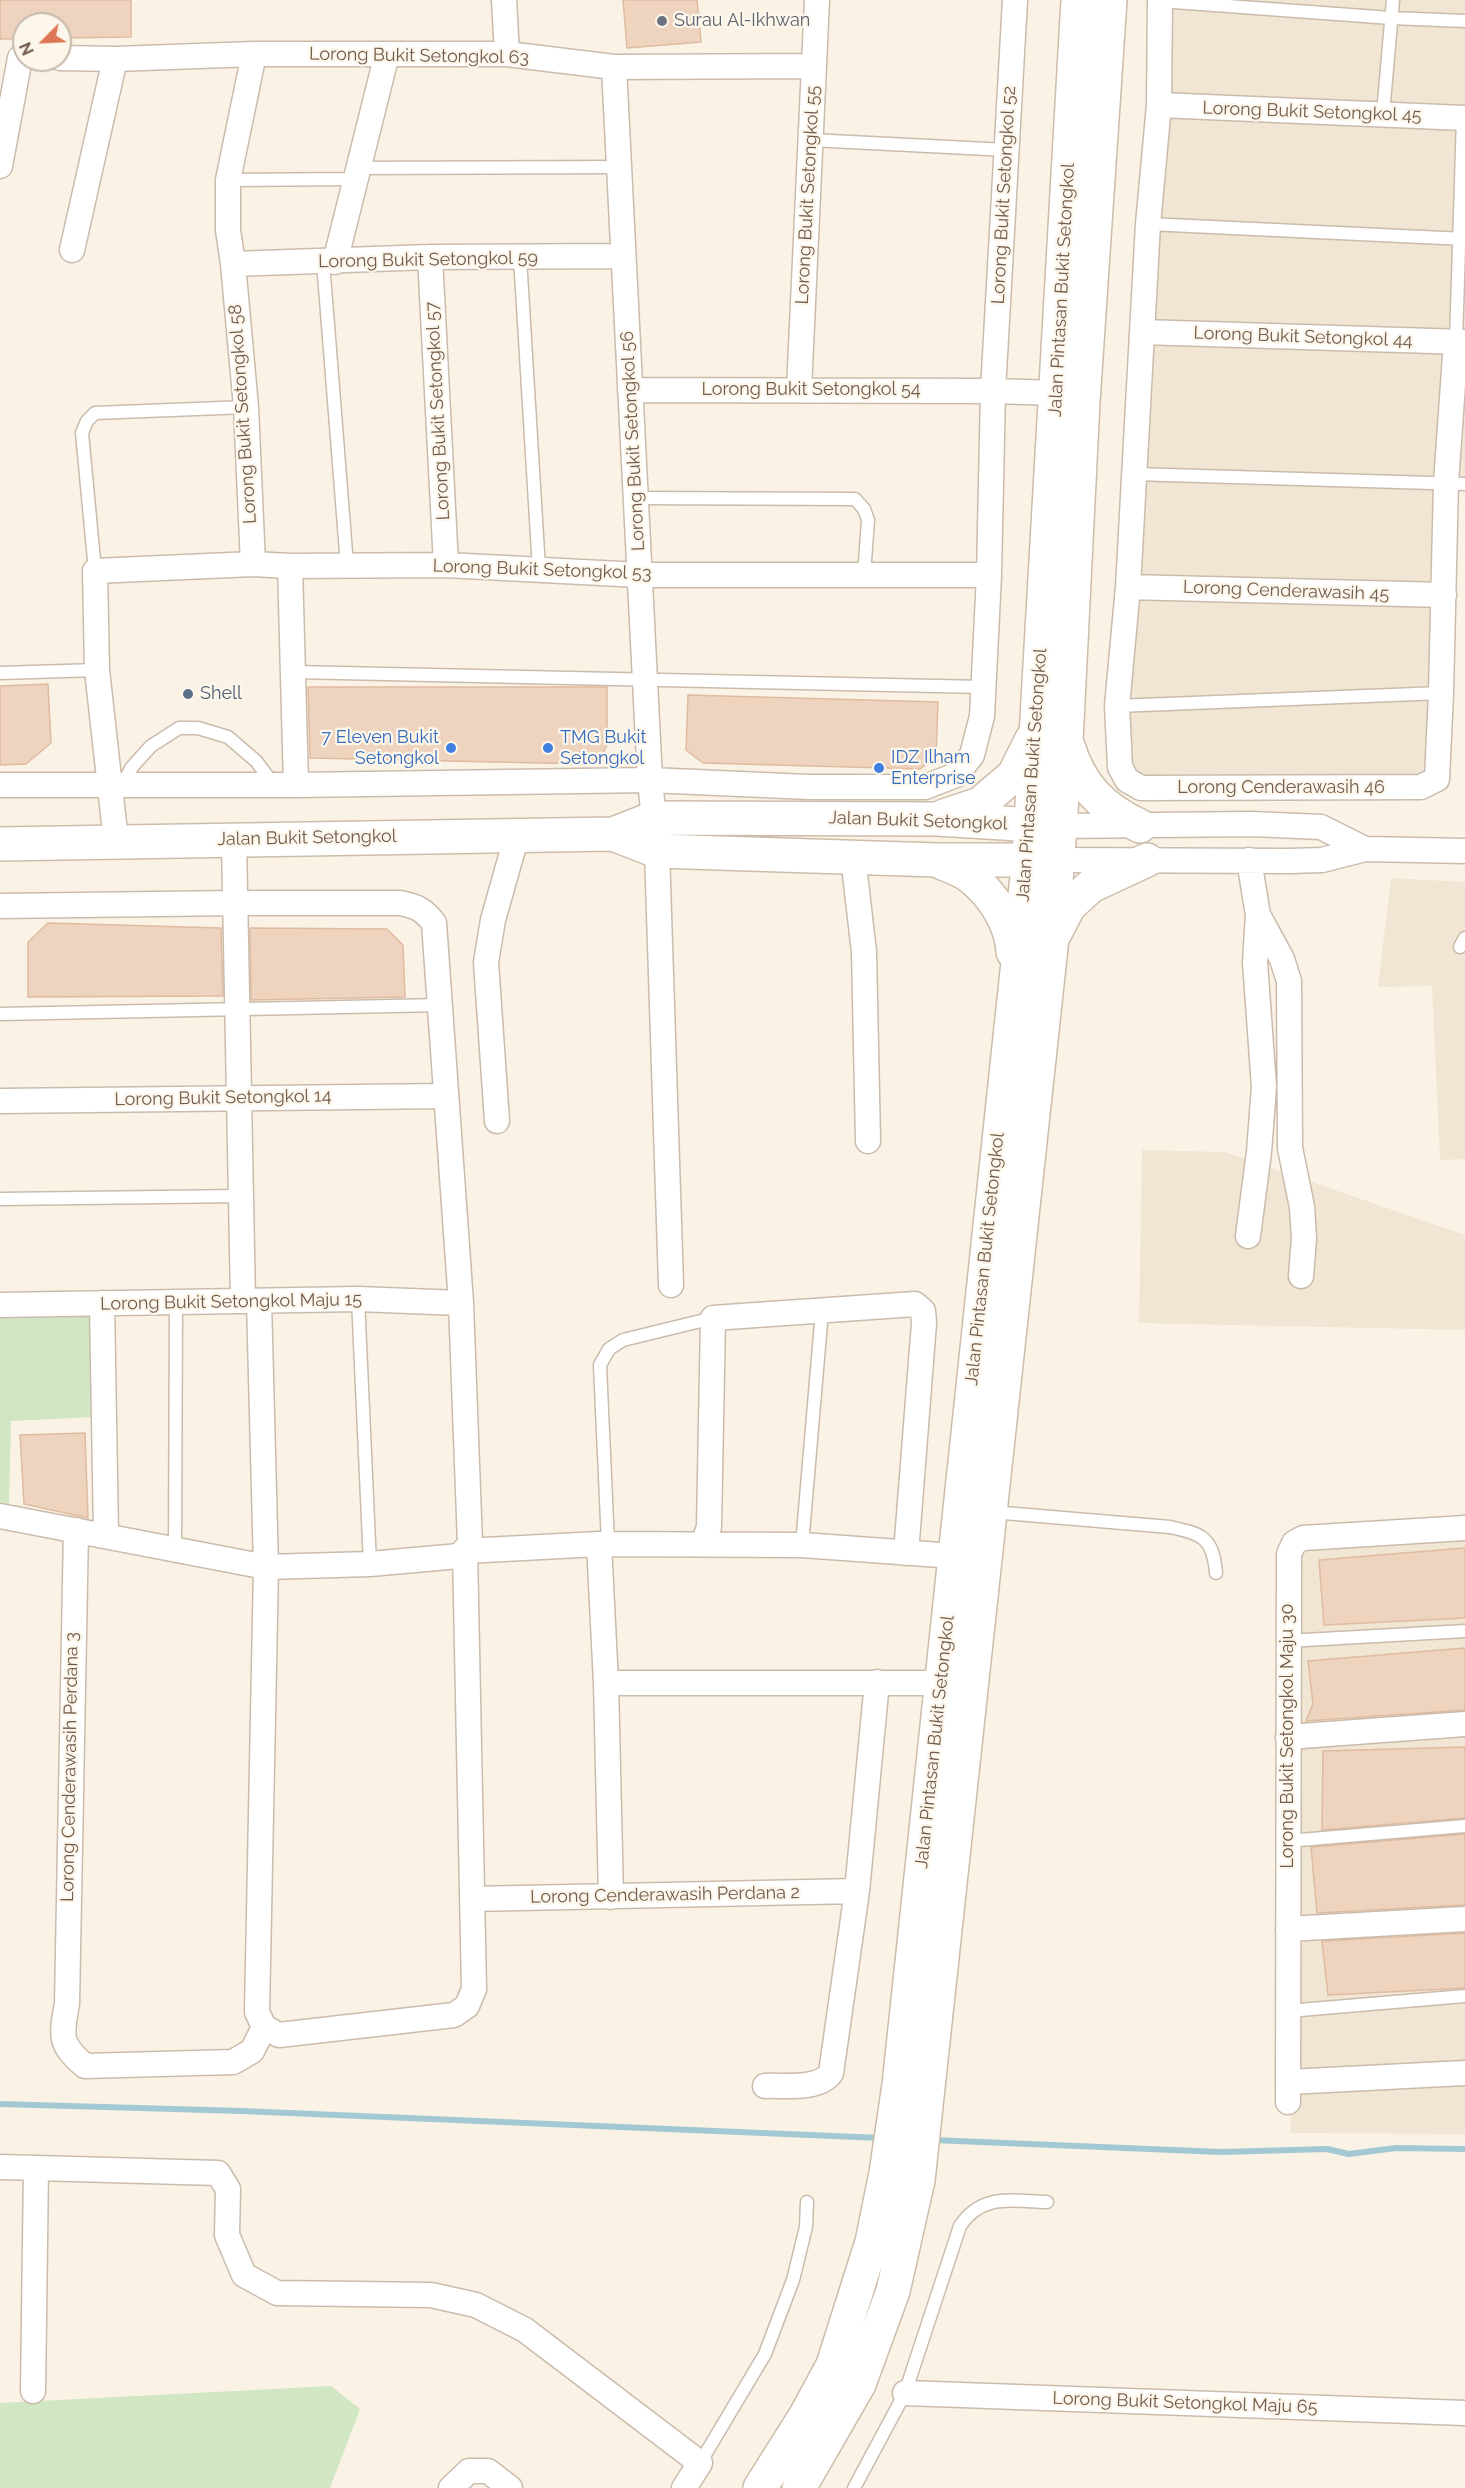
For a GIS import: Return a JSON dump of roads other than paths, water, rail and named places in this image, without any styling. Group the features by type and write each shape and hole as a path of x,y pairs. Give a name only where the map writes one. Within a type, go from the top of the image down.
{"main road":[{"name":"Jalan Pintasan Bukit Setongkol","path":"799,2488 859,2384 893,2291 918,2180 914,2084 941,1683 1015,981 1043,859 1045,825 1035,734 1047,393 1078,0"},
{"name":"Jalan Pintasan Bukit Setongkol","path":"1045,825 1066,742 1083,402 1110,0"},
{"path":"937,819 980,804 1014,775 1035,734"},
{"path":"1066,742 1073,764 1084,785 1100,802 1119,816 1140,826"},
{"name":"Jalan Bukit Setongkol","path":"0,844 613,834 654,818 937,819 1045,825"},
{"name":"Jalan Bukit Setongkol","path":"613,834 657,851 937,860 1043,859"},
{"name":"Jalan Pintasan Bukit Setongkol","path":"760,2488 806,2415 833,2365 872,2242 886,2173 914,2084 990,1512 1052,938 1043,859"},
{"path":"937,860 971,877 998,906 1013,942 1015,981"},
{"path":"1052,938 1069,906 1091,886 1147,860"}],"street":[{"path":"504,0 507,54"},
{"name":"Lorong Bukit Setongkol 55","path":"799,390 817,0"},
{"name":"Lorong Bukit Setongkol 52","path":"0,785 285,785 650,780 808,787 925,787 956,775 972,755 982,716 1001,391 1007,150 1015,0"},
{"path":"1117,706 1128,587 1148,224 1159,105 1160,0"},
{"name":"Lorong Bukit Setongkol 63","path":"72,58 254,54 507,54 614,67 814,66"},
{"name":"Lorong Bukit Setongkol 58","path":"253,564 246,407 228,231 228,180 254,54"},
{"path":"329,262 356,173 387,54"},
{"path":"72,250 115,59"},
{"name":"Lorong Bukit Setongkol 56","path":"614,67 650,780 657,851 671,1285"},
{"path":"0,166 13,72"},
{"name":"Lorong Bukit Setongkol 45","path":"1159,105 1464,118"},
{"name":"Lorong Bukit Setongkol 59","path":"233,264 430,257 623,256"},
{"name":"Lorong Bukit Setongkol 57","path":"430,257 446,566"},
{"name":"Lorong Bukit Setongkol 44","path":"1142,332 1460,342"},
{"path":"1441,693 1444,596 1456,484 1460,342"},
{"name":"Lorong Bukit Setongkol 54","path":"630,390 1047,393"},
{"name":"Lorong Bukit Setongkol 53","path":"95,571 253,564 539,568 640,575 989,575"},
{"path":"285,785 294,672 290,566"},
{"path":"95,571 98,670 116,785 116,841"},
{"name":"Lorong Cenderawasih 45","path":"1128,587 1444,596"},
{"name":"Lorong Cenderawasih 46","path":"1117,706 1120,767 1127,780 1141,788 1421,787 1437,779 1441,693"},
{"name":"Jalan Bukit Setongkol","path":"1045,825 1252,824 1321,828 1365,849"},
{"path":"497,1122 486,962 493,920 518,835"},
{"path":"234,840 241,1196 251,1301 266,1567 257,2012 264,2027 279,2035 454,2015 467,2006 474,1989 465,1551"},
{"name":"Jalan Bukit Setongkol","path":"1043,859 1322,860 1365,849 1465,851"},
{"path":"853,857 864,952 868,1141"},
{"path":"1248,1236 1259,1152 1264,1087 1256,971 1258,915 1250,860"},
{"path":"0,906 235,903 416,905 425,911 434,923 461,1303 470,1544 459,1556 370,1564 266,1567 0,1516"},
{"path":"1258,915 1282,959 1289,981 1290,1148 1302,1207 1304,1238 1301,1276"},
{"name":"Lorong Bukit Setongkol 14","path":"0,1101 446,1096"},
{"name":"Lorong Bukit Setongkol Maju 15","path":"0,1305 358,1299 461,1303"},
{"path":"102,1303 106,1535"},
{"path":"703,1544 709,1527 713,1318 915,1304 923,1311 924,1323 906,1553"},
{"name":"Lorong Bukit Setongkol Maju 30","path":"1465,1528 1304,1538 1294,1543 1289,1554 1287,1573 1288,2092 1465,2073"},
{"name":"Lorong Cenderawasih Perdana 3","path":"76,1530 67,2004 62,2030 68,2051 85,2066 233,2062 252,2052 264,2027"},
{"path":"465,1551 603,1544 802,1545 954,1556"},
{"path":"603,1544 610,1897"},
{"path":"765,2086 817,2083 826,2081 831,2073 857,1891 877,1682"},
{"path":"606,1683 941,1683"},
{"path":"1287,1737 1465,1724"},
{"name":"Lorong Cenderawasih Perdana 2","path":"472,1899 857,1891"},
{"path":"1288,1929 1465,1919"},
{"path":"0,2167 218,2173 228,2189 226,2235 244,2275 277,2293 431,2295 476,2306 525,2330 700,2463 684,2488"},
{"path":"33,2391 36,2168"},
{"name":"Lorong Bukit Setongkol Maju 65","path":"905,2393 1465,2413"},
{"path":"451,2488 469,2471 488,2471 510,2488"}],"lane":[{"path":"1160,0 1391,18 1465,21"},
{"path":"1383,114 1393,0"},
{"path":"1460,342 1464,118"},
{"path":"811,140 1007,150"},
{"path":"228,180 356,173 619,167"},
{"path":"1148,224 1462,239"},
{"path":"520,257 539,568"},
{"path":"329,262 347,565"},
{"path":"95,571 82,433 87,421 95,413 246,407"},
{"path":"1134,474 1456,484"},
{"path":"636,498 855,499 864,509 868,520 864,575"},
{"path":"0,673 98,670"},
{"path":"294,672 983,687"},
{"path":"1117,706 1441,693"},
{"path":"116,785 152,746 179,728 198,728 228,737 285,785"},
{"path":"0,1014 441,1005"},
{"path":"0,1199 241,1196"},
{"path":"358,1299 370,1564"},
{"path":"175,1549 176,1302"},
{"path":"802,1545 822,1311"},
{"path":"603,1544 600,1365 609,1349 623,1340 713,1318"},
{"path":"990,1512 1170,1527 1197,1533 1208,1542 1215,1558 1216,1573"},
{"path":"1287,1641 1465,1630"},
{"path":"1288,1841 1465,1826"},
{"path":"1288,2011 1465,1996"},
{"path":"854,2488 905,2393 960,2226 968,2213 980,2205 998,2201 1047,2202"},
{"path":"700,2463 765,2354 793,2280 806,2228 807,2202"}],"waterway":[{"path":"0,2104 242,2111 881,2138"},
{"path":"933,2140 1221,2152 1327,2149 1349,2154 1396,2148 1465,2149"}],"place":[{"name":"Surau Al-Ikhwan","path":"662,21"},
{"name":"Shell","path":"188,694"},
{"name":"7 Eleven Bukit Setongkol","path":"451,748"},
{"name":"TMG Bukit Setongkol","path":"548,748"},
{"name":"IDZ Ilham Enterprise","path":"879,768"}]}
